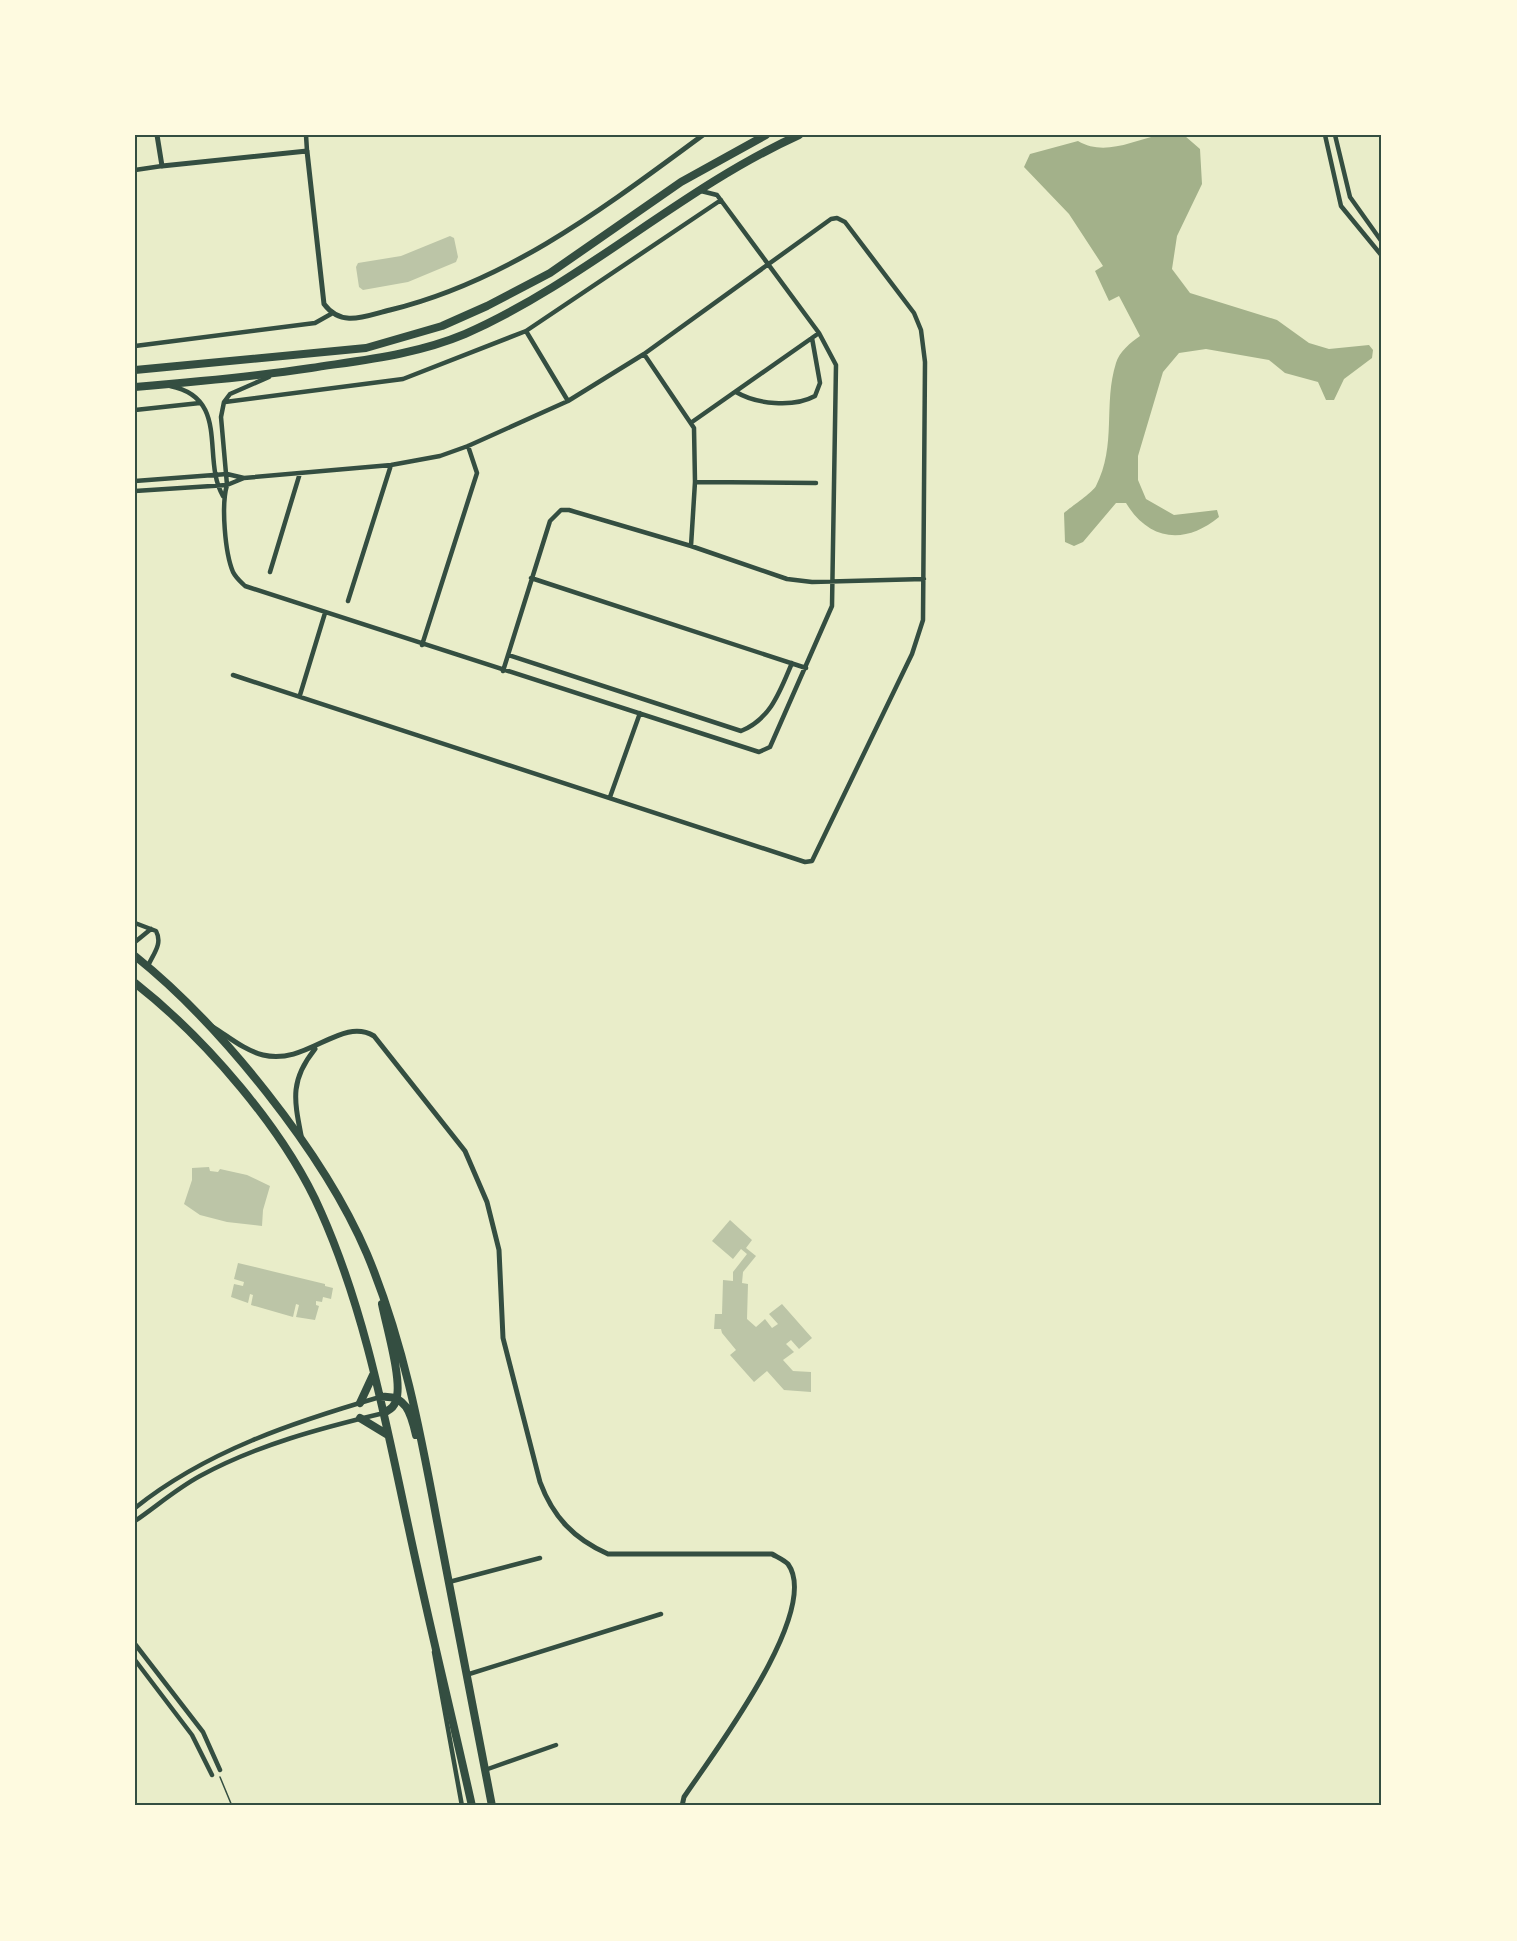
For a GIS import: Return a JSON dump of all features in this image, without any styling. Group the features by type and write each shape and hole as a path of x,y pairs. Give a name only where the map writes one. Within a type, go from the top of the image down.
{"highway":[{"path":"135,370 366,348 442,326 487,306 550,273 681,182 766,135"},
{"path":"135,387 275,375 412,352 462,335 564,281 697,190 767,150 799,135"},
{"path":"135,956 202,1019 254,1079 302,1143 346,1212 377,1282 412,1390 492,1806"},
{"path":"135,983 165,1006 222,1065 299,1169 321,1210 340,1257 380,1397 472,1806"},
{"path":"377,1282 392,1349 398,1398 392,1408 384,1413"},
{"path":"360,1403 374,1374"},
{"path":"380,1397 398,1398 406,1405 432,1497"},
{"path":"360,1418 388,1436"}],"street":[{"path":"157,135 162,166"},
{"path":"306,137 324,304 331,314 351,320 418,304 466,286 516,263 566,233 703,135"},
{"path":"1325,135 1341,206 1382,256"},
{"path":"1335,135 1350,197 1382,242"},
{"path":"135,170 307,151"},
{"path":"275,375 230,394 224,402 221,417 227,484 224,496 229,560 234,576 245,586 503,671 759,752 766,751 770,747 806,668 832,606 836,365 819,333 717,195 716,189 722,175"},
{"path":"697,190 717,195"},
{"path":"224,402 403,379 526,331 721,200"},
{"path":"135,491 227,484 244,478 391,465 440,456 468,446 568,401 644,354 831,219 842,219 918,321 926,362 923,620 912,654 812,861 805,862 610,796 233,675"},
{"path":"135,346 315,323 331,314"},
{"path":"526,331 568,401"},
{"path":"692,422 819,333"},
{"path":"736,392 746,398 763,402 807,400 815,396 820,383 812,338"},
{"path":"644,354 692,422 696,435 691,546"},
{"path":"158,385 187,392 200,403 210,419 217,485 224,496"},
{"path":"135,410 200,403"},
{"path":"422,645 477,473 468,446"},
{"path":"348,601 391,465"},
{"path":"270,572 300,473"},
{"path":"135,481 226,474 244,478"},
{"path":"695,482 816,483"},
{"path":"503,671 531,578 554,514 569,510 691,546 787,579 834,581 924,579"},
{"path":"531,578 806,668"},
{"path":"300,695 326,613"},
{"path":"508,655 741,731 755,725 774,704 792,663"},
{"path":"610,796 640,713"},
{"path":"135,923 156,931 160,941 148,966"},
{"path":"135,942 144,938 151,929"},
{"path":"202,1019 238,1043 264,1055 287,1056 316,1047 353,1029 364,1030 374,1036 465,1151 494,1225 500,1266 503,1338 538,1473 547,1502 563,1524 589,1545 608,1554 772,1554 787,1563 793,1575 795,1592 789,1624 735,1723 684,1797 682,1806"},
{"path":"302,1143 295,1086 302,1066 316,1047"},
{"path":"135,1508 169,1483 224,1452 258,1437 380,1397"},
{"path":"135,1521 173,1492 261,1448 384,1413"},
{"path":"448,1582 540,1558"},
{"path":"466,1675 661,1614"},
{"path":"432,1630 435,1667 462,1806"},
{"path":"135,1644 203,1732 220,1770"},
{"path":"135,1660 192,1735 212,1775"},
{"path":"484,1770 556,1745"}],"path":[{"path":"220,1770 221,1784 232,1806"}],"shaded area":[{"path":"1158,135 1185,136 1200,149 1202,184 1177,236 1172,269 1190,293 1277,320 1309,343 1329,349 1369,345 1373,350 1372,358 1344,379 1334,400 1326,400 1318,382 1285,373 1269,360 1206,349 1179,353 1163,372 1138,456 1138,480 1146,499 1174,515 1217,510 1219,517 1193,532 1168,535 1145,525 1126,503 1116,503 1083,542 1074,546 1065,542 1064,513 1096,486 1106,455 1110,394 1116,363 1129,344 1140,336 1119,296 1109,301 1095,271 1103,266 1069,214 1024,167 1030,154 1078,141 1107,148"}],"building":[{"path":"450,236 454,238 458,257 456,262 408,282 363,290 359,287 356,267 358,263 401,256"},
{"path":"209,1167 210,1171 218,1172 220,1169 247,1175 270,1186 263,1210 262,1226 227,1222 200,1215 184,1204 192,1180 192,1168"},
{"path":"730,1220 752,1240 746,1248 756,1256 743,1272 742,1283 748,1284 747,1319 756,1327 765,1319 772,1328 778,1324 769,1314 782,1304 812,1338 799,1349 791,1340 786,1344 794,1352 783,1360 793,1371 811,1372 811,1392 784,1390 767,1371 754,1382 730,1355 736,1350 721,1329 714,1329 715,1314 722,1314 723,1280 733,1281 733,1272 747,1254 741,1249 733,1259 712,1241"},
{"path":"238,1263 325,1284 333,1288 331,1299 323,1297 322,1302 316,1301 316,1305 319,1306 315,1320 296,1317 299,1305 296,1304 293,1317 251,1305 253,1295 250,1294 248,1303 231,1297 234,1284 243,1286 244,1282 234,1279"}]}
